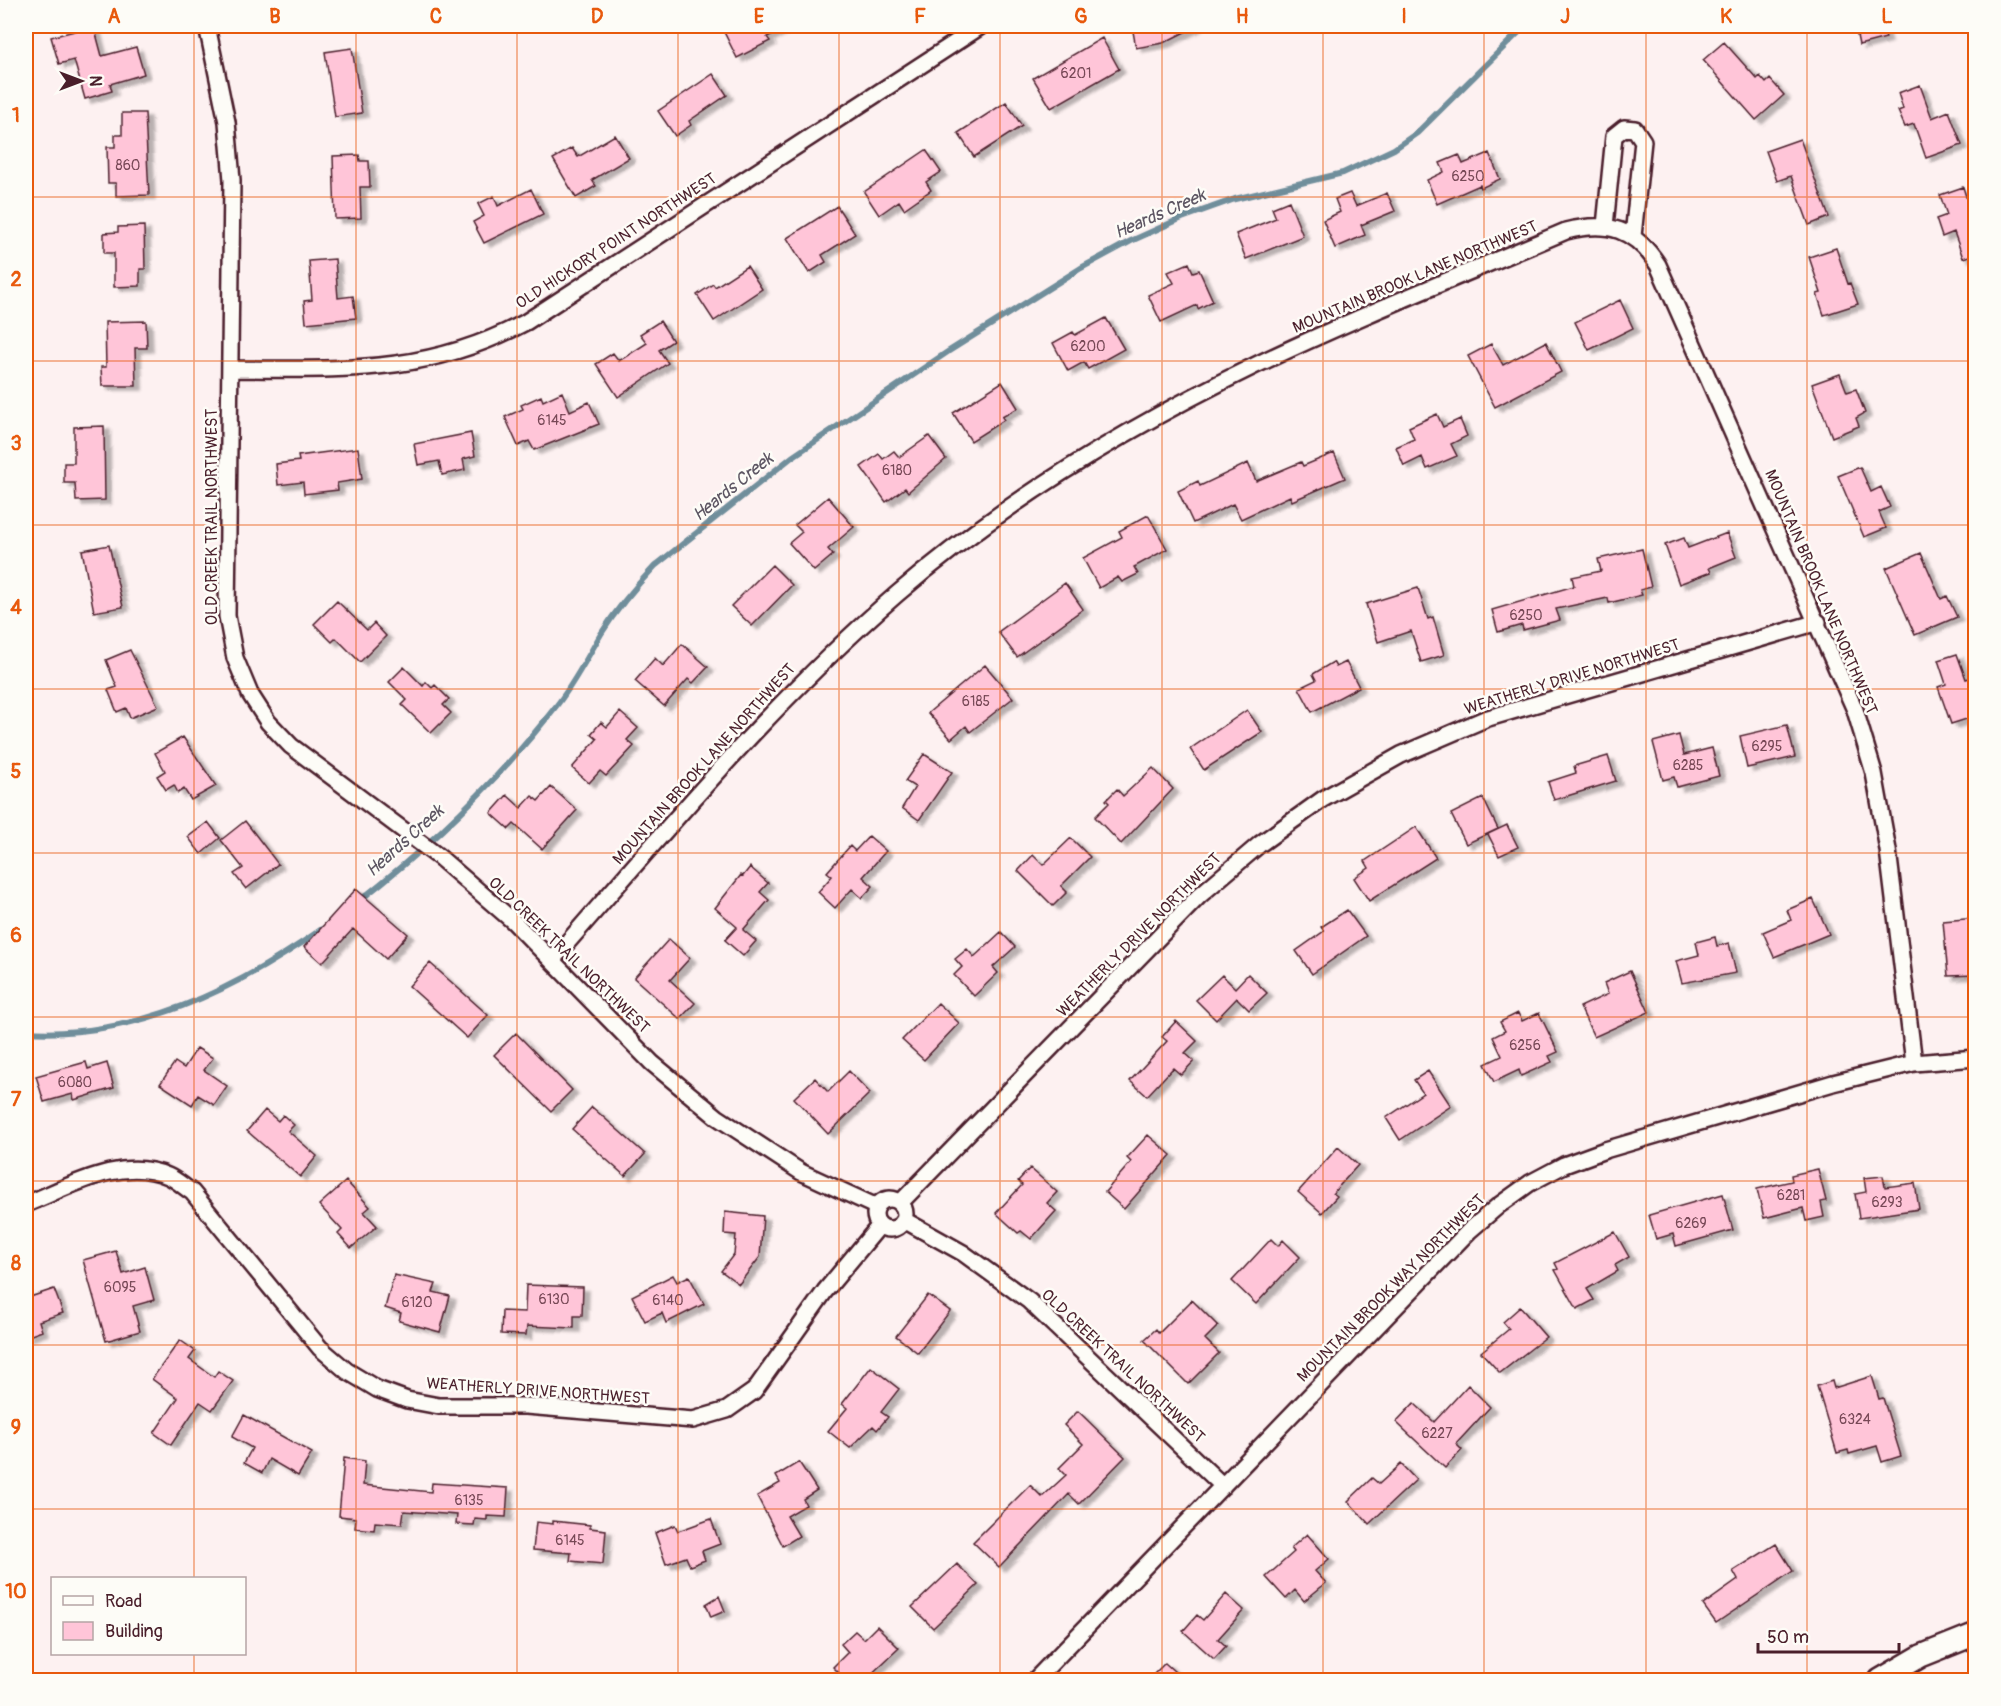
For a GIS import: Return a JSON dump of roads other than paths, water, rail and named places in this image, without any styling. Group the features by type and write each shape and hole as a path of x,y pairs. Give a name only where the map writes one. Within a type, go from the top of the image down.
{"street":[{"name":"OLD CREEK TRAIL NORTHWEST","path":"207,26 227,122 232,180 227,616 235,658 250,694 268,722 291,746 439,857 513,921 652,1063 717,1117 801,1172 877,1207"},
{"name":"OLD HICKORY POINT NORTHWEST","path":"230,369 387,367 450,354 501,335 981,26"},
{"path":"1605,226 1614,136 1624,128 1635,129 1643,141 1633,236"},
{"name":"MOUNTAIN BROOK LANE NORTHWEST","path":"552,960 740,746 803,680 899,592 1006,510 1126,434 1257,365 1566,231 1586,225 1605,226 1633,236 1648,249 1658,265 1855,710 1878,794 1888,850 1914,1063"},
{"name":"WEATHERLY DRIVE NORTHWEST","path":"900,1203 1199,896 1260,844 1323,799 1401,755 1485,719 1818,622"},
{"name":"MOUNTAIN BROOK WAY NORTHWEST","path":"1035,1680 1469,1231 1498,1206 1530,1184 1564,1165 1605,1150 1833,1083 1914,1063 1976,1058"},
{"name":"WEATHERLY DRIVE NORTHWEST","path":"26,1204 122,1169 142,1169 168,1176 192,1191 320,1347 346,1371 377,1389 407,1400 439,1406 526,1406 693,1420 727,1410 754,1391 825,1291 880,1225"},
{"path":"884,1200 900,1203 905,1212 903,1220 894,1228 880,1225 875,1216 877,1207 884,1200"},
{"name":"OLD CREEK TRAIL NORTHWEST","path":"903,1220 963,1253 1029,1301 1068,1335 1223,1486"},
{"path":"1880,1680 1921,1656 1976,1634"}],"waterway":[{"name":"Heards Creek","path":"359,901 439,833 513,758 557,705 613,616 655,566 792,457 949,351 1081,268 1131,241 1182,218 1235,199 1343,173 1394,149 1417,133 1525,26"},
{"name":"Heards Creek","path":"26,1032 66,1032 145,1019 219,990 254,972 322,929"}]}
